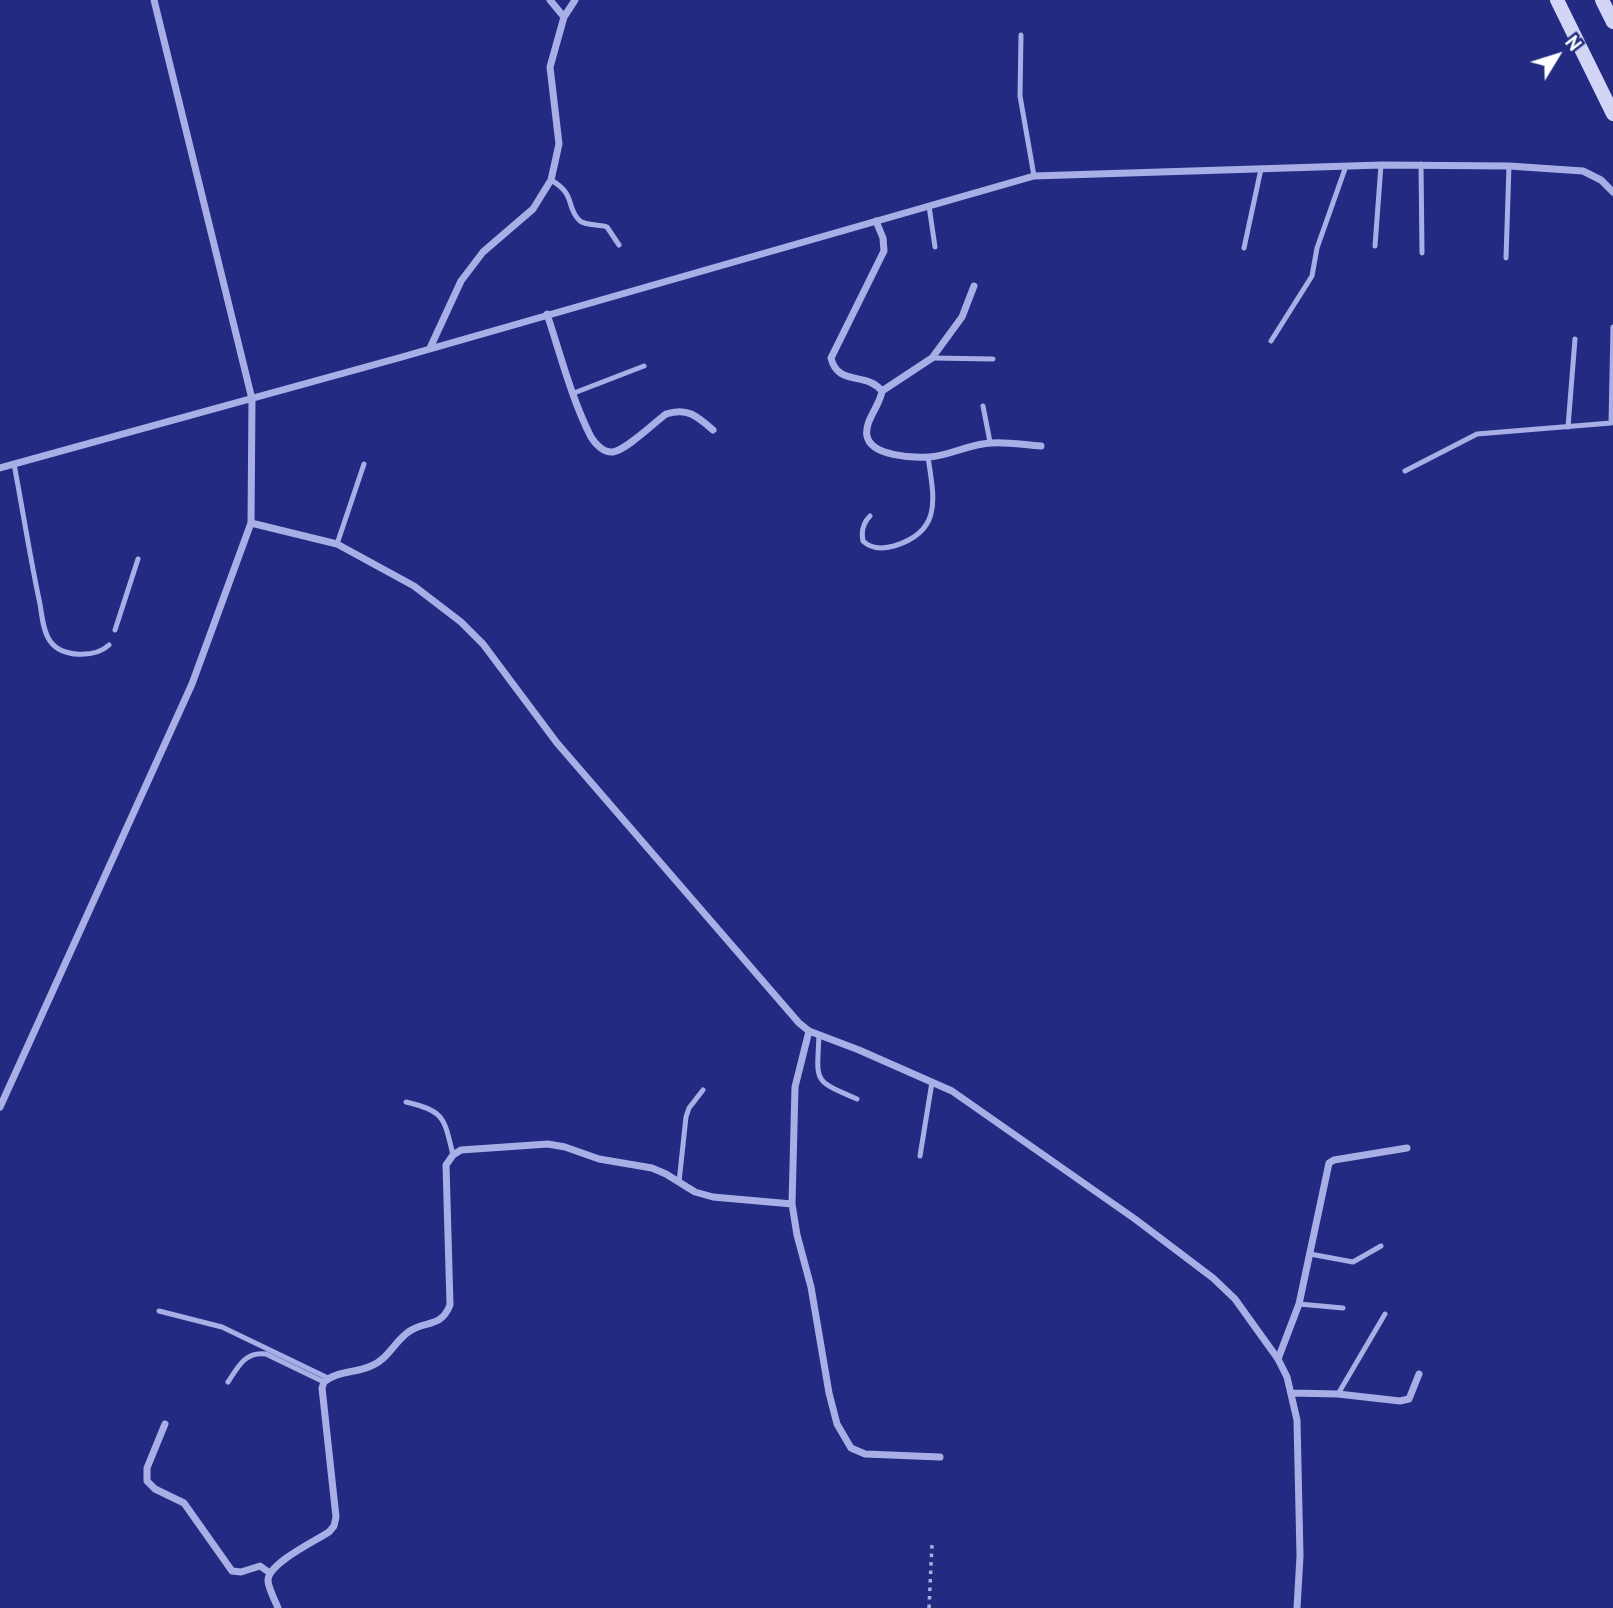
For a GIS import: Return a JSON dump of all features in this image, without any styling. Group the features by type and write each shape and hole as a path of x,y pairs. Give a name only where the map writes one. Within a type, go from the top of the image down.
{"main road":[{"path":"1557,0 1613,114"},
{"path":"1602,0 1613,22"}],"street":[{"path":"0,1107 192,684 251,523 252,398 154,0"},
{"path":"550,0 564,17"},
{"path":"430,348 461,281 483,253 533,209 551,180 559,144 550,67 564,17 575,0"},
{"path":"0,468 1034,176 1421,164 1509,166 1583,170 1601,180 1613,192"},
{"path":"876,221 883,238 884,251 831,358 834,368 841,375 875,383 881,391 880,401 869,420 866,435 871,446 883,453 928,457 990,442 1041,446"},
{"path":"881,391 932,358 962,317 974,286"},
{"path":"547,314 592,438 605,451 613,452 622,448 666,414 674,411 685,410 696,415 713,430"},
{"path":"251,523 337,544 414,586 461,622 484,644 557,743 799,1023 809,1031 952,1091 1135,1219 1213,1278 1235,1299 1278,1359 1287,1377 1297,1419 1300,1556 1297,1608"},
{"path":"809,1031 795,1087 792,1204 837,1424 851,1448 865,1454 940,1457"},
{"path":"278,1608 268,1583 270,1573 277,1565 329,1532 336,1517 322,1388 326,1380 370,1367 387,1357 406,1334 417,1327 437,1322 446,1315 450,1305 446,1165 453,1155 461,1150 548,1144 599,1159 652,1168 695,1192 713,1197 792,1204"},
{"path":"1278,1359 1299,1304 1329,1163 1407,1148"},
{"path":"1291,1392 1400,1401 1409,1399 1419,1374"},
{"path":"165,1424 147,1468 147,1482 155,1489 184,1503 232,1571 241,1572 260,1566 270,1573"}],"lane":[{"path":"1021,35 1020,96 1034,176"},
{"path":"1421,164 1422,253"},
{"path":"1376,246 1381,165"},
{"path":"1271,341 1312,276 1317,248 1346,166"},
{"path":"1506,258 1509,166"},
{"path":"1244,248 1261,169"},
{"path":"551,180 567,192 580,220 587,224 607,227 619,244"},
{"path":"929,206 935,247"},
{"path":"1405,471 1477,434 1611,423 1613,327"},
{"path":"1568,427 1575,339"},
{"path":"932,358 993,359"},
{"path":"574,393 644,366"},
{"path":"983,406 990,442"},
{"path":"870,516 863,526 862,534 863,541 872,547 890,547 923,531 931,520 933,494 928,457"},
{"path":"14,464 36,590 50,641 58,649 69,653 97,653 109,645"},
{"path":"337,544 364,464"},
{"path":"115,630 138,559"},
{"path":"819,1035 817,1071 820,1080 829,1087 857,1099"},
{"path":"920,1156 932,1082"},
{"path":"679,1182 686,1117 689,1108 703,1090"},
{"path":"406,1102 428,1107 440,1116 446,1124 453,1155"},
{"path":"1310,1254 1353,1262 1381,1246"},
{"path":"1299,1304 1342,1308"},
{"path":"159,1311 222,1327 326,1380"},
{"path":"1338,1394 1385,1314"},
{"path":"228,1382 241,1362 260,1353 326,1380"}],"path":[{"path":"929,1608 932,1544"}]}
